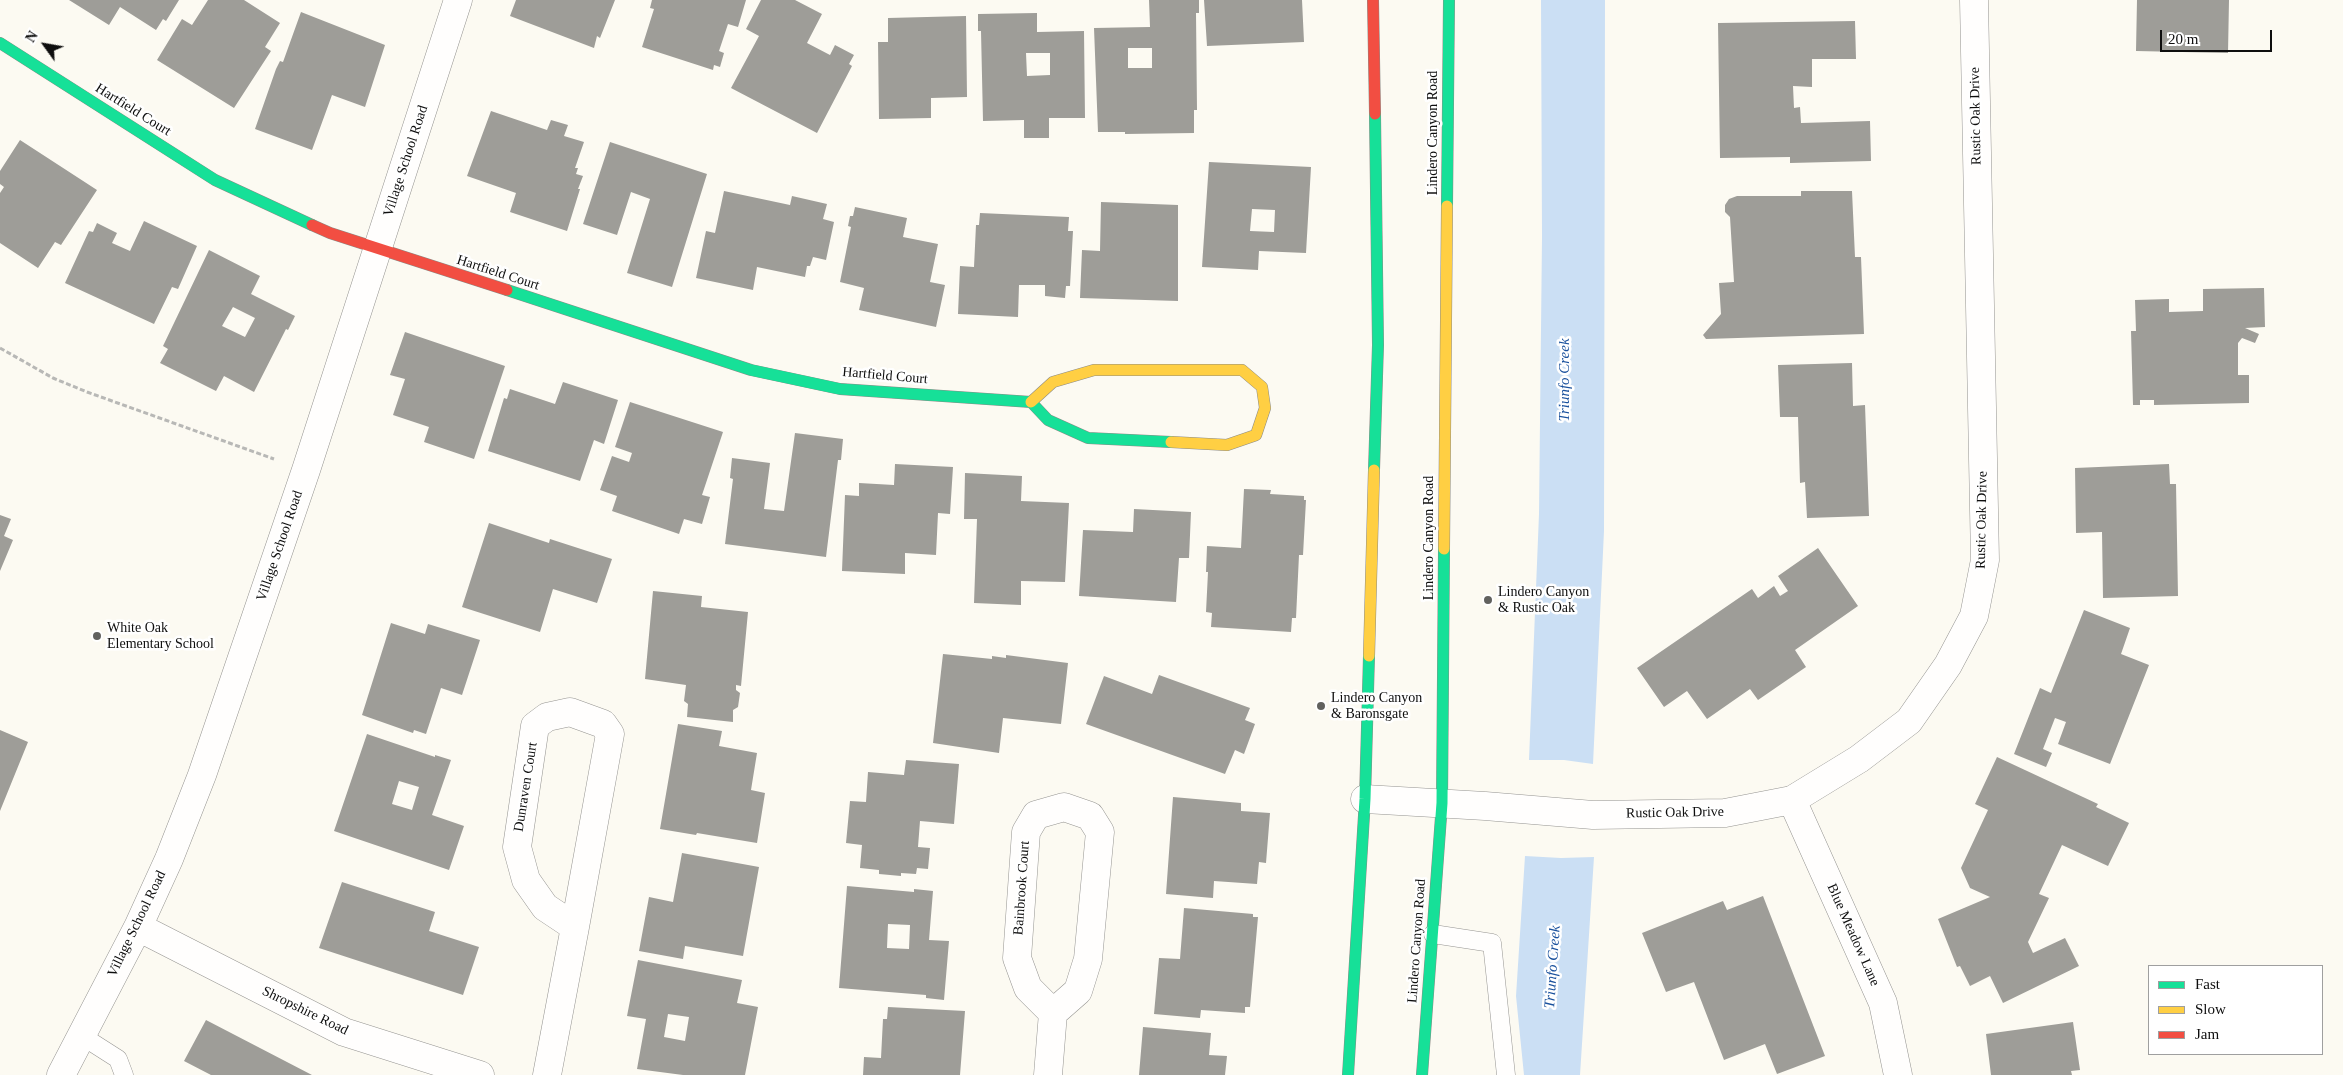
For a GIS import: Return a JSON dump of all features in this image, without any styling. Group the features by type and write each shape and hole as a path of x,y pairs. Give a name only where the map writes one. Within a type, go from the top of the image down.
{"street":[{"name":"Village School Road","path":"61,1075 138,927 169,859 202,775 306,470 458,0"},
{"path":"1348,1075 1365,800 1378,345 1373,0"},
{"name":"Lindero Canyon Road","path":"1422,1075 1442,803 1449,0"},
{"name":"Rustic Oak Drive","path":"1365,800 1442,803 1593,815 1725,813 1792,800 1858,759 1908,721 1948,665 1974,616 1984,560 1974,0"},
{"name":"Hartfield Court","path":"0,44 215,180 330,233 751,370 840,388 1031,402"},
{"path":"1094,370 1242,370 1262,386 1265,408 1256,435 1228,445 1088,438 1048,420 1031,402 1052,382 1094,370"},
{"name":"Dunraven Court","path":"547,1075 575,927 610,734 603,724 570,712 547,717 536,726 516,846 526,880 545,907 575,927"},
{"name":"Blue Meadow Lane","path":"1792,800 1883,1003 1898,1075"},
{"name":"Bainbrook Court","path":"1064,806 1090,816 1100,832 1088,959 1078,991 1053,1013 1028,988 1017,958 1026,832 1036,815 1064,806"},
{"name":"Shropshire Road","path":"138,927 344,1032 480,1075"},
{"path":"1048,1075 1053,1013"}],"lane":[{"path":"1433,934 1492,943 1506,1075"},
{"path":"82,1036 118,1059 124,1075"}],"path":[{"path":"0,348 53,378 88,392 306,470"}],"water":[{"name":"Triunfo Creek","path":"1541,0 1605,0 1604,531 1593,764 1564,760 1529,760 1539,514 1542,237"},
{"name":"Triunfo Creek","path":"1525,856 1594,857 1580,1075 1524,1075 1516,996"}],"building":[{"path":"69,0 179,0 166,21 163,19 156,30 120,7 109,25"},
{"path":"208,0 244,0 280,23 265,47 271,51 234,108 157,60 182,19 192,25"},
{"path":"516,0 615,0 600,38 597,36 594,48 510,16"},
{"path":"652,0 746,0 738,27 728,24 719,51 724,53 720,67 714,65 713,70 642,47 654,9 650,8"},
{"path":"761,0 795,0 822,14 807,43 830,55 835,45 854,55 849,64 852,66 817,133 731,88 759,36 746,29"},
{"path":"1149,0 1199,0 1199,13 1196,13 1197,110 1194,110 1194,133 1125,134 1125,132 1098,132 1094,28 1150,27","holes":["1128,48 1152,48 1152,68 1128,68"]},
{"path":"1204,0 1302,0 1304,42 1207,46"},
{"path":"2137,0 2229,0 2228,53 2136,51"},
{"path":"301,12 385,45 365,107 332,95 312,150 255,129 276,69 280,61 283,62"},
{"path":"1037,13 1037,32 1084,31 1085,118 1049,118 1049,138 1024,138 1024,120 983,121 981,31 978,31 978,14","holes":["1026,53 1050,53 1050,75 1027,76"]},
{"path":"966,16 967,97 931,98 931,118 879,119 878,42 888,42 888,18"},
{"path":"1855,21 1856,59 1812,59 1812,87 1793,86 1794,108 1800,107 1801,123 1870,121 1871,161 1790,163 1790,157 1720,158 1718,23"},
{"path":"491,111 547,130 551,120 568,125 564,136 584,142 575,168 578,168 576,174 583,176 567,231 510,212 516,193 467,176"},
{"path":"20,140 97,190 61,245 55,242 38,268 0,243 0,193 4,187 0,184 0,171"},
{"path":"610,142 707,174 672,287 627,273 650,199 631,192 617,235 583,224"},
{"path":"1209,162 1311,167 1306,253 1259,251 1258,270 1202,267","holes":["1252,209 1275,210 1274,232 1250,231"]},
{"path":"724,191 790,205 792,196 827,204 823,219 834,222 826,260 813,257 810,266 807,266 805,277 757,267 753,290 696,278 706,231 715,233"},
{"path":"1801,191 1852,191 1855,257 1861,257 1864,334 1706,339 1703,335 1721,314 1719,283 1734,282 1730,217 1725,212 1725,205 1729,199 1737,196 1801,196"},
{"path":"1101,202 1178,205 1178,301 1080,298 1082,250 1100,251"},
{"path":"855,207 907,218 903,237 938,244 930,282 945,285 936,327 859,310 864,288 840,282 851,227 848,226 850,216 853,216"},
{"path":"980,213 1069,217 1068,231 1073,231 1070,286 1066,286 1065,298 1045,296 1045,285 1019,285 1018,317 958,314 960,266 974,267 976,225 979,225"},
{"path":"144,221 197,246 178,289 172,287 154,324 65,283 89,231 93,232 97,223 117,233 112,243 130,251"},
{"path":"209,250 260,276 251,294 295,316 288,330 286,329 254,392 224,376 216,391 160,363 168,349 163,346","holes":["233,307 255,318 245,337 222,326"]},
{"path":"2264,288 2265,327 2245,328 2259,334 2255,343 2242,338 2238,343 2238,375 2249,375 2249,403 2154,405 2154,400 2140,400 2140,405 2133,405 2131,331 2136,331 2135,300 2169,299 2169,312 2203,311 2203,289"},
{"path":"405,332 505,366 474,459 424,442 429,427 393,415 405,379 390,375"},
{"path":"1852,363 1853,406 1865,405 1869,516 1807,518 1805,482 1800,483 1798,417 1780,417 1778,365"},
{"path":"563,382 618,400 604,444 594,440 580,481 488,451 504,398 507,399 510,389 555,404"},
{"path":"630,402 723,432 702,495 710,497 702,524 684,519 679,534 612,511 617,496 600,490 612,456 629,462 632,453 615,447"},
{"path":"795,433 843,439 841,460 838,460 826,557 725,544 733,479 730,478 732,458 770,463 764,509 784,511"},
{"path":"895,464 953,467 950,514 938,513 936,555 905,553 905,574 842,571 845,495 859,496 859,483 894,485"},
{"path":"2169,464 2170,484 2176,484 2178,596 2103,598 2102,532 2076,533 2075,468"},
{"path":"965,473 1022,476 1021,501 1069,503 1065,582 1021,581 1021,605 974,603 977,519 964,519"},
{"path":"1244,489 1271,490 1270,494 1304,496 1304,500 1306,500 1303,555 1299,555 1296,618 1292,618 1291,632 1211,627 1212,613 1206,612 1207,546 1241,548"},
{"path":"1134,509 1191,512 1189,558 1179,558 1176,602 1079,596 1083,530 1133,532"},
{"path":"0,515 11,519 4,536 13,540 0,571"},
{"path":"489,523 549,543 550,539 612,559 597,603 553,589 540,632 462,607"},
{"path":"1818,548 1858,606 1795,650 1806,667 1758,700 1750,689 1707,719 1687,691 1664,707 1637,668 1752,589 1758,598 1774,586 1780,596 1788,591 1778,576"},
{"path":"653,591 702,596 701,607 748,612 741,686 736,685 736,690 740,693 738,707 733,710 733,722 687,717 688,704 684,701 686,685 645,679"},
{"path":"2084,610 2130,628 2121,654 2149,665 2110,764 2058,744 2066,722 2055,718 2043,749 2052,753 2046,767 2014,754 2040,688 2051,693"},
{"path":"391,623 425,634 428,624 480,640 462,695 441,688 426,734 414,730 413,733 362,715"},
{"path":"943,654 992,659 992,656 1006,658 1006,655 1068,663 1061,724 1003,718 999,753 933,743"},
{"path":"1159,675 1250,708 1245,720 1255,724 1244,754 1235,750 1225,774 1086,724 1104,676 1152,694"},
{"path":"678,724 722,731 719,746 757,753 751,790 765,793 757,843 660,829"},
{"path":"0,730 28,742 0,811"},
{"path":"367,734 435,757 435,755 451,760 432,815 464,826 449,870 334,831","holes":["399,781 419,787 412,810 392,804"]},
{"path":"1997,757 2098,804 2096,807 2129,823 2108,866 2062,845 2039,894 2049,898 2028,942 2033,953 2065,938 2079,966 2003,1003 1990,976 1970,986 1960,966 1957,967 1938,919 1990,897 1970,888 1961,868 1988,810 1975,804"},
{"path":"906,760 959,764 954,824 920,821 918,847 930,848 928,869 917,868 916,874 901,873 901,876 879,874 879,870 860,868 862,845 846,843 850,801 866,802 868,772 904,775"},
{"path":"1173,797 1241,803 1241,811 1270,813 1266,863 1259,862 1257,884 1214,881 1213,898 1166,894"},
{"path":"682,853 759,867 743,956 685,946 683,959 639,951 649,897 673,902"},
{"path":"342,882 435,912 429,931 479,947 463,995 319,948"},
{"path":"847,886 914,892 914,889 933,891 929,940 949,941 944,1000 926,998 926,995 839,988","holes":["888,924 910,925 909,949 887,948"]},
{"path":"1763,896 1825,1056 1777,1074 1765,1044 1724,1060 1694,982 1666,992 1642,933 1723,901 1727,910"},
{"path":"1184,908 1253,914 1253,917 1258,917 1250,1007 1245,1007 1245,1013 1201,1010 1200,1018 1154,1014 1159,958 1180,959"},
{"path":"638,960 742,980 737,1003 758,1007 745,1075 683,1075 637,1069 646,1019 627,1016","holes":["668,1014 689,1017 685,1041 664,1037"]},
{"path":"888,1007 965,1011 960,1075 863,1075 864,1057 881,1058 883,1019 887,1019"},
{"path":"206,1020 312,1075 211,1075 184,1061"},
{"path":"2073,1022 2080,1070 2071,1071 2072,1075 1991,1075 1986,1034"},
{"path":"1143,1027 1211,1033 1209,1055 1227,1056 1225,1075 1139,1075"}],"traffic: fast":[{"path":"1447,206 1449,0"},
{"path":"0,43 215,180 312,225"},
{"path":"1374,470 1378,345 1375,114"},
{"path":"507,290 751,370 840,389 1031,402 1048,420 1088,438 1171,442"},
{"path":"1422,1075 1442,803 1444,549"},
{"path":"1348,1075 1365,799 1369,656"}],"traffic: slow":[{"path":"1444,549 1447,206"},
{"path":"1031,402 1053,382 1094,370 1242,370 1262,387 1265,408 1256,435 1227,445 1171,442"},
{"path":"1369,656 1374,470"}],"traffic: jam":[{"path":"1373,0 1375,114"},
{"path":"312,225 330,233 507,290"}],"place":[{"name":"Lindero Canyon & Rustic Oak","path":"1488,600"},
{"name":"White Oak Elementary School","path":"97,636"},
{"name":"Lindero Canyon & Baronsgate","path":"1321,706"}]}
